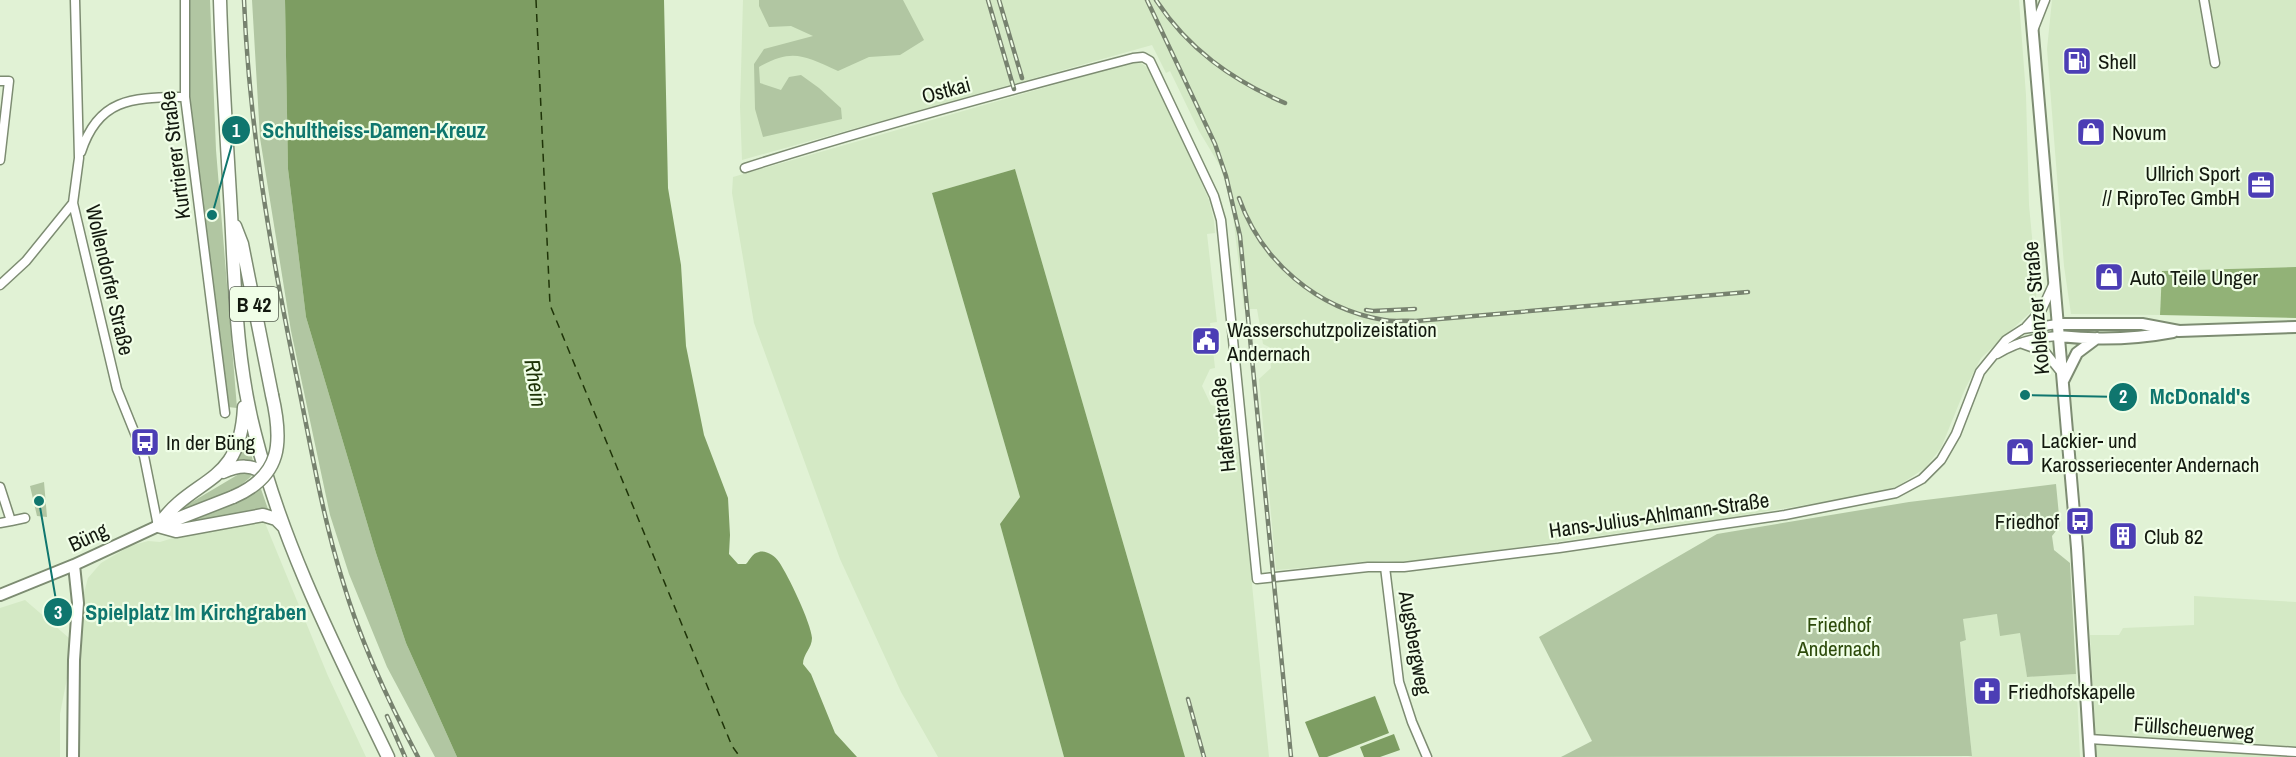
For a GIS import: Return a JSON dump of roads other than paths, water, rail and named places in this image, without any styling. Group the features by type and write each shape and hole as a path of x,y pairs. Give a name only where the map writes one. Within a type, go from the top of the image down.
{"main road":[{"name":"B 42","path":"220,0 238,345 245,391 265,474 285,530 388,757"},
{"name":"B 42","path":"158,526 233,497 261,480 275,458 279,435 272,395 242,244 231,214"},
{"name":"B 42","path":"219,474 229,462 238,444 243,424 245,391"},
{"name":"B 42","path":"158,526 169,511 219,474 235,467 248,466 265,474"},
{"path":"158,526 176,531 263,514 276,519 285,530"}],"street":[{"name":"Wollendorfer Straße","path":"75,0 79,158 73,203 117,389 144,456 158,526"},
{"name":"Kurtrierer Straße","path":"185,0 185,97 225,413"},
{"name":"Koblenzer Straße","path":"2030,0 2078,568 2090,757"},
{"path":"2032,32 2045,0"},
{"path":"2204,0 2215,63"},
{"name":"Ostkai","path":"746,168 900,121 1133,58 1143,57 1154,66"},
{"name":"Hafenstraße","path":"1154,66 1214,196 1221,220 1257,579"},
{"path":"0,81 9,81 0,160"},
{"path":"79,158 87,133 94,123 103,114 123,102 147,98 185,97"},
{"path":"0,285 26,261 73,203"},
{"name":"Hans-Julius-Ahlmann-Straße","path":"1257,579 1476,560 1785,515 1896,493 1922,480 1941,460 1956,434 1980,372 2006,340 2023,329 2042,309 2053,285"},
{"path":"2057,324 2142,324 2179,331"},
{"name":"Hans-Julius-Ahlmann-Straße","path":"2023,329 2057,324"},
{"path":"1989,359 2019,343 2036,338 2151,336 2179,331 2296,327"},
{"path":"2019,343 2045,352 2062,379 2077,353 2097,338"},
{"path":"0,487 11,521"},
{"path":"0,523 25,518"},
{"name":"Büng","path":"0,595 74,565 158,526"},
{"path":"73,757 74,660 78,603 74,565"},
{"name":"Augsbergweg","path":"1385,567 1399,682 1412,722 1427,757"},
{"name":"Füllscheuerweg","path":"2089,740 2296,752"}],"water":[{"name":"Rhein","path":"285,0 664,0 668,188 681,265 686,346 704,435 728,498 729,554 738,564 746,564 755,554 762,552 770,554 779,562 788,577 811,631 812,642 803,664 811,674 835,733 857,757 457,757 406,643 376,553 306,317 288,169"},
{"path":"1015,169 1185,757 1064,757 1000,524 1020,497 932,193"},
{"path":"1375,696 1389,733 1327,757 1319,757 1305,722"},
{"path":"1394,734 1400,750 1380,757 1364,757 1360,747"}],"railway":[{"path":"244,0 256,140 269,232 322,503 335,556 358,627 386,693 418,757"},
{"path":"988,0 1014,89"},
{"path":"999,0 1022,78"},
{"path":"1147,0 1215,144 1226,176 1240,236 1291,757"},
{"path":"1156,0 1182,34 1213,61 1247,84 1285,103"},
{"path":"1239,198 1262,242 1295,278 1314,293 1336,305 1384,320 1416,321 1748,292"},
{"path":"1366,310 1415,309"},
{"path":"1188,699 1204,757"},
{"path":"387,716 405,757"}],"place":[{"name":"Shell","path":"2077,61"},
{"name":"Novum","path":"2091,132"},
{"name":"Ullrich Sport // RiproTec GmbH","path":"2261,185"},
{"name":"Schultheiss-Damen-Kreuz","path":"212,215"},
{"name":"Auto Teile Unger","path":"2109,277"},
{"name":"Wasserschutzpolizeistation Andernach","path":"1206,341"},
{"name":"McDonald's","path":"2025,395"},
{"name":"In der Büng","path":"145,442"},
{"name":"Lackier- und Karosseriecenter Andernach","path":"2020,452"},
{"name":"Spielplatz Im Kirchgraben","path":"39,501"},
{"name":"Friedhof","path":"2080,521"},
{"name":"Club 82","path":"2123,536"},
{"name":"Friedhofskapelle","path":"1987,691"}],"park label":[{"name":"Friedhof Andernach","path":"1839,636"}]}
